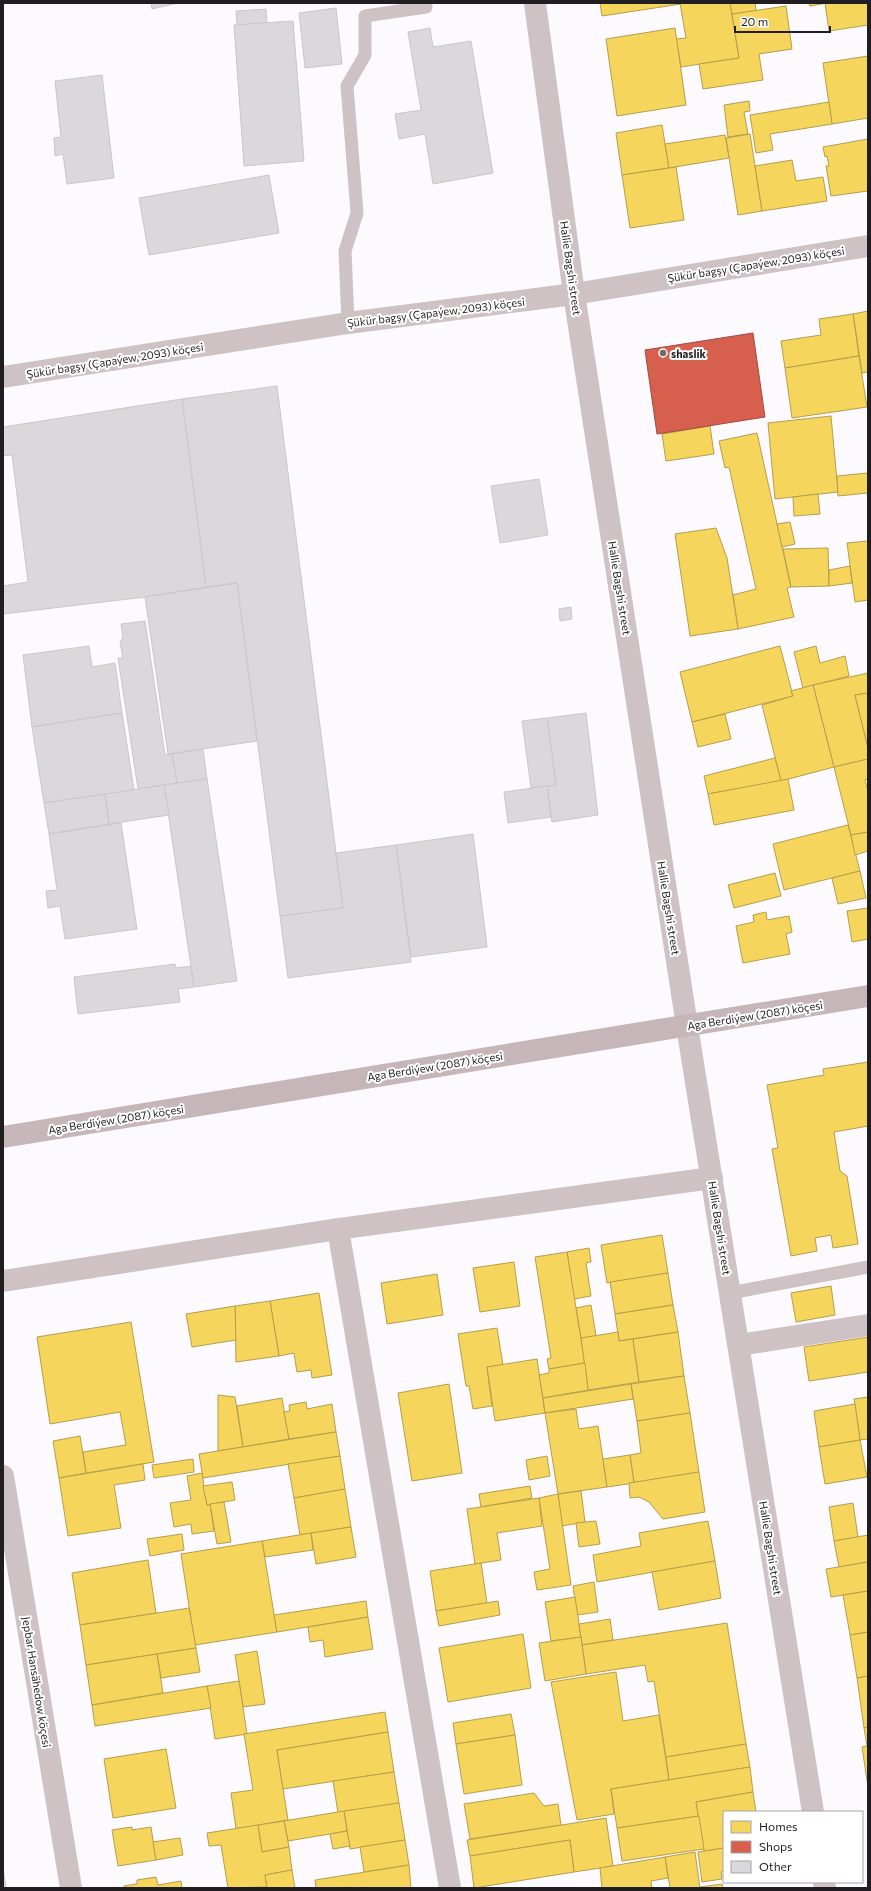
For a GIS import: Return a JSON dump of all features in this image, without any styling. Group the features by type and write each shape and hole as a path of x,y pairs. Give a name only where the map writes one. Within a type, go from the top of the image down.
{"street":[{"name":"Hallie Bagshi street","path":"535,3 574,294 687,1026 813,1811"},
{"name":"Şükür bagşy (Çapaýew, 2093) köçesi","path":"3,377 348,323 574,294 868,246"},
{"name":"Aga Berdiýew (2087) köçesi","path":"3,1137 868,996"},
{"path":"3,1281 338,1229 712,1178"},
{"path":"338,1229 450,1888"},
{"path":"739,1345 868,1325"},
{"name":"Jepbar Hansähedow köçesi","path":"3,1476 71,1888"}],"lane":[{"path":"348,323 345,251 357,213 347,86 365,55 365,16 426,7"},
{"path":"730,1293 868,1267"}],"building: Homes":[{"path":"600,3 680,3 681,4 602,16"},
{"path":"680,3 730,3 739,58 681,67 676,39 686,38"},
{"path":"730,3 755,3 756,11 732,14"},
{"path":"809,3 827,3 810,6"},
{"path":"825,3 868,3 868,25 829,31"},
{"path":"786,6 792,49 759,54 763,80 703,89 699,64 739,58 732,14"},
{"path":"675,28 686,105 617,116 606,39"},
{"path":"868,56 868,118 832,124 823,63"},
{"path":"749,101 750,111 744,112 748,134 728,137 724,105"},
{"path":"829,102 832,124 770,134 773,150 756,153 750,115"},
{"path":"662,125 669,168 622,175 616,133"},
{"path":"750,134 762,211 738,215 726,138"},
{"path":"725,135 729,158 669,168 665,144"},
{"path":"868,139 868,191 831,196 826,166 829,166 823,147"},
{"path":"792,160 796,181 823,177 827,201 762,211 755,166"},
{"path":"676,167 684,220 630,228 622,175"},
{"path":"868,311 868,372 862,373 853,314"},
{"path":"853,314 859,356 785,368 781,341 821,335 819,319"},
{"path":"859,356 867,407 792,418 785,368"},
{"path":"831,416 838,492 775,499 768,423"},
{"path":"710,426 714,454 666,461 662,434"},
{"path":"757,433 791,587 787,588 794,617 738,629 733,595 756,589 729,467 725,468 719,441"},
{"path":"868,473 868,493 838,496 837,476"},
{"path":"818,494 820,514 794,516 793,497"},
{"path":"790,522 795,544 782,547 777,524"},
{"path":"716,528 727,558 738,629 690,636 675,534"},
{"path":"868,541 868,600 855,602 847,543"},
{"path":"828,548 829,586 791,587 783,549"},
{"path":"850,566 852,583 829,586 829,570"},
{"path":"780,646 793,696 692,722 680,672"},
{"path":"816,646 820,663 845,656 849,676 803,688 794,652"},
{"path":"868,673 868,693 855,695 868,748 868,759 834,767 813,685"},
{"path":"813,685 834,767 781,781 762,705 793,696 791,691"},
{"path":"868,693 868,748 855,695"},
{"path":"725,714 731,739 698,747 692,722"},
{"path":"775,758 781,781 708,794 704,776"},
{"path":"868,759 868,779 865,780 868,791 868,832 851,835 834,767"},
{"path":"788,779 794,810 714,825 708,794"},
{"path":"848,825 860,871 784,890 773,844"},
{"path":"868,832 868,851 855,855 851,835"},
{"path":"860,871 866,898 838,904 832,878"},
{"path":"775,873 781,896 734,908 728,885"},
{"path":"868,908 868,939 852,942 847,911"},
{"path":"766,912 767,920 789,916 792,932 786,934 790,954 743,963 736,926 754,922 753,915"},
{"path":"868,1062 868,1126 834,1132 840,1171 847,1176 858,1244 833,1248 831,1235 815,1238 817,1251 791,1256 772,1149 778,1148 767,1085 824,1075 823,1069"},
{"path":"662,1235 668,1273 607,1283 601,1245"},
{"path":"589,1248 591,1262 586,1263 591,1296 574,1299 567,1252"},
{"path":"567,1252 585,1363 549,1369 547,1359 551,1358 535,1257"},
{"path":"514,1262 520,1306 480,1312 473,1268"},
{"path":"668,1273 673,1305 615,1314 610,1282"},
{"path":"437,1274 443,1315 387,1324 381,1283"},
{"path":"831,1286 835,1315 796,1322 791,1293"},
{"path":"319,1293 332,1375 312,1378 311,1370 297,1372 294,1353 279,1356 270,1301"},
{"path":"270,1301 279,1356 236,1362 235,1306"},
{"path":"591,1305 596,1336 581,1338 576,1308"},
{"path":"673,1305 678,1332 619,1341 615,1314"},
{"path":"235,1306 236,1340 192,1347 186,1314"},
{"path":"131,1322 154,1462 86,1473 83,1452 126,1445 120,1412 50,1424 37,1337"},
{"path":"497,1328 503,1365 487,1367 492,1406 473,1409 469,1386 466,1386 458,1334"},
{"path":"618,1332 619,1341 633,1339 639,1382 588,1390 581,1338"},
{"path":"678,1332 684,1376 639,1382 633,1339"},
{"path":"868,1337 868,1372 809,1381 804,1347"},
{"path":"537,1359 545,1413 495,1421 487,1367"},
{"path":"585,1363 588,1390 543,1398 539,1375 549,1373 549,1369"},
{"path":"684,1376 690,1413 637,1421 631,1384"},
{"path":"449,1384 462,1473 412,1481 398,1393"},
{"path":"631,1384 633,1399 545,1413 543,1398"},
{"path":"218,1395 235,1397 243,1447 218,1451"},
{"path":"868,1397 868,1439 860,1440 854,1399"},
{"path":"282,1398 289,1439 243,1447 237,1406"},
{"path":"306,1402 307,1409 332,1404 336,1432 289,1439 284,1412 290,1411 289,1405"},
{"path":"855,1404 860,1440 819,1447 814,1411"},
{"path":"576,1409 579,1429 598,1426 607,1487 558,1494 545,1413"},
{"path":"690,1413 699,1472 634,1483 630,1455 641,1453 637,1421"},
{"path":"336,1432 340,1456 203,1478 199,1454"},
{"path":"80,1436 86,1473 59,1478 53,1441"},
{"path":"860,1440 867,1477 825,1484 819,1447"},
{"path":"630,1455 634,1483 607,1487 603,1459"},
{"path":"340,1456 345,1489 294,1498 288,1464"},
{"path":"547,1456 550,1476 529,1480 526,1460"},
{"path":"193,1459 194,1472 154,1478 152,1465"},
{"path":"143,1464 145,1480 114,1485 121,1528 68,1536 59,1478"},
{"path":"699,1472 705,1512 663,1519 649,1502 639,1497 630,1498 629,1483"},
{"path":"202,1473 207,1505 210,1504 214,1531 192,1534 191,1524 174,1527 170,1503 191,1500 187,1476"},
{"path":"232,1482 235,1500 207,1505 203,1486"},
{"path":"530,1486 532,1498 481,1507 479,1494"},
{"path":"345,1489 351,1527 300,1535 294,1498"},
{"path":"581,1491 585,1522 562,1526 558,1494"},
{"path":"558,1494 571,1585 537,1590 534,1572 550,1569 539,1498"},
{"path":"539,1498 542,1526 497,1533 501,1560 475,1564 467,1509"},
{"path":"224,1502 231,1542 217,1544 210,1504"},
{"path":"853,1503 858,1537 834,1541 829,1507"},
{"path":"596,1521 600,1544 579,1547 576,1523"},
{"path":"708,1521 715,1561 597,1582 593,1555 641,1546 639,1533"},
{"path":"351,1527 356,1557 316,1564 311,1533"},
{"path":"311,1533 313,1550 265,1557 262,1541"},
{"path":"182,1534 184,1550 150,1556 147,1539"},
{"path":"868,1535 868,1562 839,1567 834,1541"},
{"path":"262,1541 277,1632 195,1645 181,1554"},
{"path":"148,1560 156,1613 80,1625 72,1573"},
{"path":"715,1561 721,1598 659,1610 652,1572"},
{"path":"868,1562 868,1591 831,1597 826,1569"},
{"path":"481,1563 487,1603 436,1611 430,1571"},
{"path":"594,1582 598,1612 577,1615 573,1586"},
{"path":"868,1591 868,1632 850,1635 843,1595"},
{"path":"575,1597 581,1637 551,1641 545,1602"},
{"path":"366,1601 368,1617 277,1632 274,1615"},
{"path":"498,1601 500,1615 439,1626 436,1611"},
{"path":"189,1608 196,1648 86,1665 80,1625"},
{"path":"368,1617 373,1649 325,1657 323,1640 310,1642 308,1627"},
{"path":"610,1619 613,1640 582,1645 579,1624"},
{"path":"727,1623 746,1744 666,1757 654,1681 648,1682 645,1665 586,1674 582,1645"},
{"path":"868,1632 868,1676 857,1678 850,1635"},
{"path":"523,1634 531,1688 448,1702 439,1648"},
{"path":"581,1637 586,1674 545,1681 539,1643"},
{"path":"196,1648 200,1672 161,1678 157,1654"},
{"path":"257,1651 265,1704 243,1707 235,1655"},
{"path":"157,1654 163,1693 92,1705 86,1665"},
{"path":"616,1672 623,1721 659,1715 669,1780 611,1789 614,1814 577,1820 551,1682"},
{"path":"868,1676 868,1727 864,1728 857,1678"},
{"path":"239,1681 247,1734 215,1739 207,1686"},
{"path":"207,1686 211,1708 95,1726 92,1705"},
{"path":"385,1712 388,1732 277,1750 288,1820 236,1829 231,1793 253,1790 244,1734"},
{"path":"511,1714 515,1735 456,1744 453,1723"},
{"path":"868,1727 868,1746 867,1746 864,1728"},
{"path":"388,1732 394,1772 283,1789 277,1750"},
{"path":"515,1735 522,1785 464,1794 456,1744"},
{"path":"746,1744 750,1767 669,1780 666,1757"},
{"path":"868,1746 868,1787 862,1747"},
{"path":"166,1749 176,1808 113,1818 104,1759"},
{"path":"750,1767 753,1792 696,1802 699,1816 617,1828 611,1789"},
{"path":"394,1772 399,1803 338,1813 333,1781"},
{"path":"753,1792 756,1811 723,1811 723,1848 704,1851 696,1802"},
{"path":"534,1793 544,1806 558,1804 561,1825 470,1839 464,1804"},
{"path":"399,1803 405,1840 350,1849 344,1811"},
{"path":"344,1811 347,1831 288,1841 284,1821"},
{"path":"699,1816 704,1849 622,1861 617,1828"},
{"path":"606,1818 613,1866 574,1872 570,1840 470,1856 467,1840"},
{"path":"284,1821 289,1847 262,1852 258,1825"},
{"path":"258,1825 262,1852 289,1847 292,1870 265,1875 267,1887 228,1888 221,1845 209,1846 207,1833"},
{"path":"132,1827 132,1830 151,1827 156,1860 118,1866 112,1830"},
{"path":"347,1831 350,1846 333,1849 330,1834"},
{"path":"180,1838 183,1855 156,1860 153,1842"},
{"path":"405,1840 409,1865 364,1872 360,1847"},
{"path":"570,1840 574,1872 474,1888 470,1856"},
{"path":"723,1848 723,1871 721,1872 722,1879 702,1882 698,1852"},
{"path":"695,1852 700,1888 670,1888 665,1857"},
{"path":"665,1857 668,1878 651,1881 652,1888 602,1888 600,1868"},
{"path":"409,1865 411,1888 316,1888 315,1880"},
{"path":"292,1870 295,1888 267,1888 265,1875"},
{"path":"156,1877 158,1885 181,1881 182,1888 124,1888 124,1886 137,1884 137,1880"},
{"path":"722,1884 723,1888 700,1888 700,1887"}],"building: Shops":[{"path":"753,333 765,417 657,434 645,350"}],"building: Other":[{"path":"151,3 178,3 152,9"},
{"path":"336,8 342,64 305,68 299,13"},
{"path":"266,9 267,23 237,25 236,11"},
{"path":"293,21 304,161 244,166 234,25"},
{"path":"430,28 433,47 471,41 493,173 433,184 425,134 399,139 395,114 421,110 408,32"},
{"path":"102,75 114,178 67,184 63,154 55,156 54,138 61,137 55,81"},
{"path":"269,175 279,233 149,255 139,198"},
{"path":"277,386 343,908 280,916 237,583 206,587 182,399"},
{"path":"182,399 206,587 145,597 3,614 3,586 28,582 12,455 3,456 3,427"},
{"path":"539,479 548,535 500,543 491,486"},
{"path":"237,583 257,741 168,754 145,597"},
{"path":"571,607 572,619 560,621 559,609"},
{"path":"145,621 165,755 172,754 177,783 138,789 118,658 123,658 120,642 123,637 121,624"},
{"path":"89,646 92,667 115,663 122,713 32,727 23,655"},
{"path":"122,713 134,790 44,803 32,727"},
{"path":"586,713 598,815 552,822 547,786 556,785 547,718"},
{"path":"547,718 556,785 531,788 522,721"},
{"path":"203,749 207,779 177,783 172,754"},
{"path":"207,779 237,981 194,987 164,785"},
{"path":"164,785 169,815 109,824 105,794"},
{"path":"547,786 551,817 508,823 504,792"},
{"path":"105,794 109,824 49,834 44,803"},
{"path":"121,823 137,929 65,939 60,906 48,908 46,891 57,890 49,834"},
{"path":"473,834 487,947 411,957 396,845"},
{"path":"396,845 411,962 288,978 280,916 343,908 336,853"},
{"path":"175,964 176,968 191,966 194,987 178,989 180,1002 78,1014 74,977"},
{"path":"3,1868 6,1888 3,1888"}],"place":[{"name":"shaslik","path":"663,353"}]}
